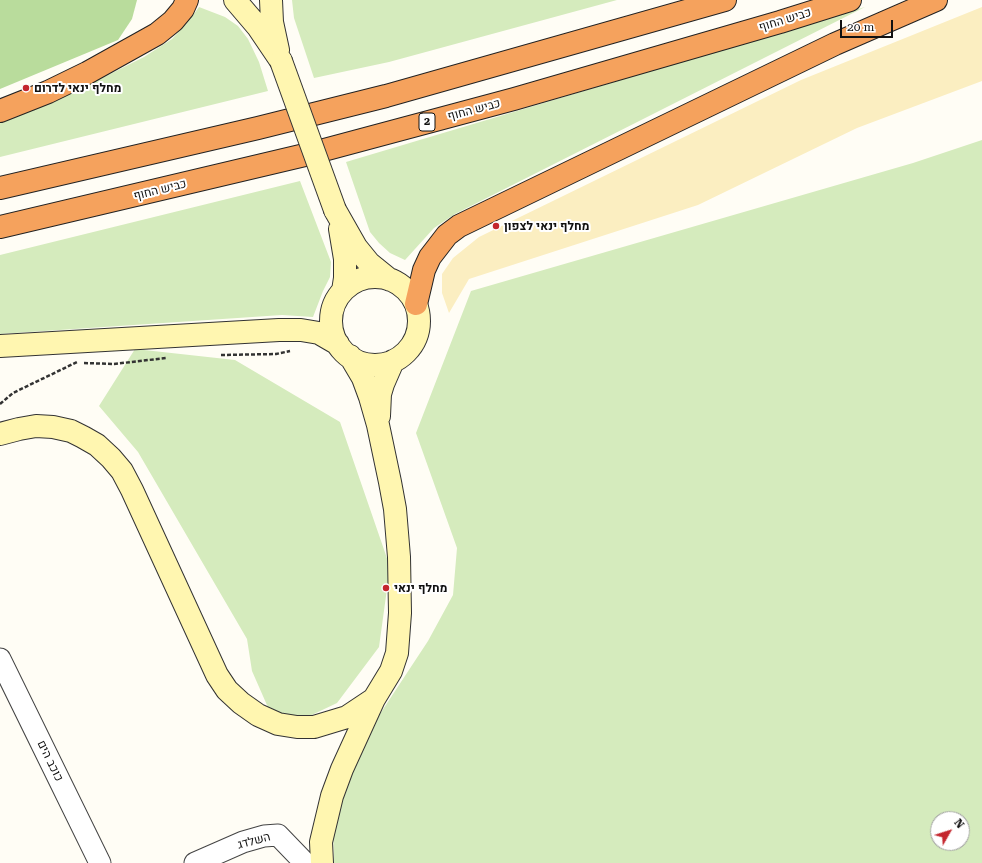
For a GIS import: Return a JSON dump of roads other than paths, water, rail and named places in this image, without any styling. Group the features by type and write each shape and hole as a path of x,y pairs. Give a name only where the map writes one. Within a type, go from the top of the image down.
{"highway":[{"path":"0,111 48,92 87,73 157,34 173,21 183,9 187,0"},
{"path":"0,188 258,128 386,96 725,0"},
{"name":"כביש החוף","path":"0,227 309,154 514,99 780,22 850,0"},
{"path":"416,304 424,270 430,257 447,235 459,226 835,44 936,0"}],"main road":[{"path":"235,0 258,27 281,61"},
{"path":"271,0 272,22 281,61 335,210 342,238 345,259 343,291"},
{"path":"0,346 301,330 319,333 358,361 371,364 384,364 407,351 415,339 419,326 416,304 403,287 390,280 370,263 356,247 335,210"},
{"path":"322,863 321,842 324,823 332,796 342,768 374,699 391,671 397,653 400,613 399,557 395,509 378,425 363,378 333,331 332,317 335,303 343,291 355,282 362,279 376,277 390,280"},
{"path":"378,425 380,394 386,374 393,360"},
{"path":"0,434 19,428 36,426 53,427 71,431 83,436 97,445 111,458 122,472 132,490 217,675 227,690 258,715 278,724 297,727 314,727 347,717 374,699"}],"street":[{"name":"כוכב הים","path":"0,659 100,863"},
{"name":"השלדג","path":"194,863 243,842 264,836 278,835 305,863"}],"place":[{"name":"מחלף ינאי לדרום","path":"26,88"},
{"name":"מחלף ינאי לצפון","path":"496,226"},
{"name":"מחלף ינאי","path":"386,588"}]}
